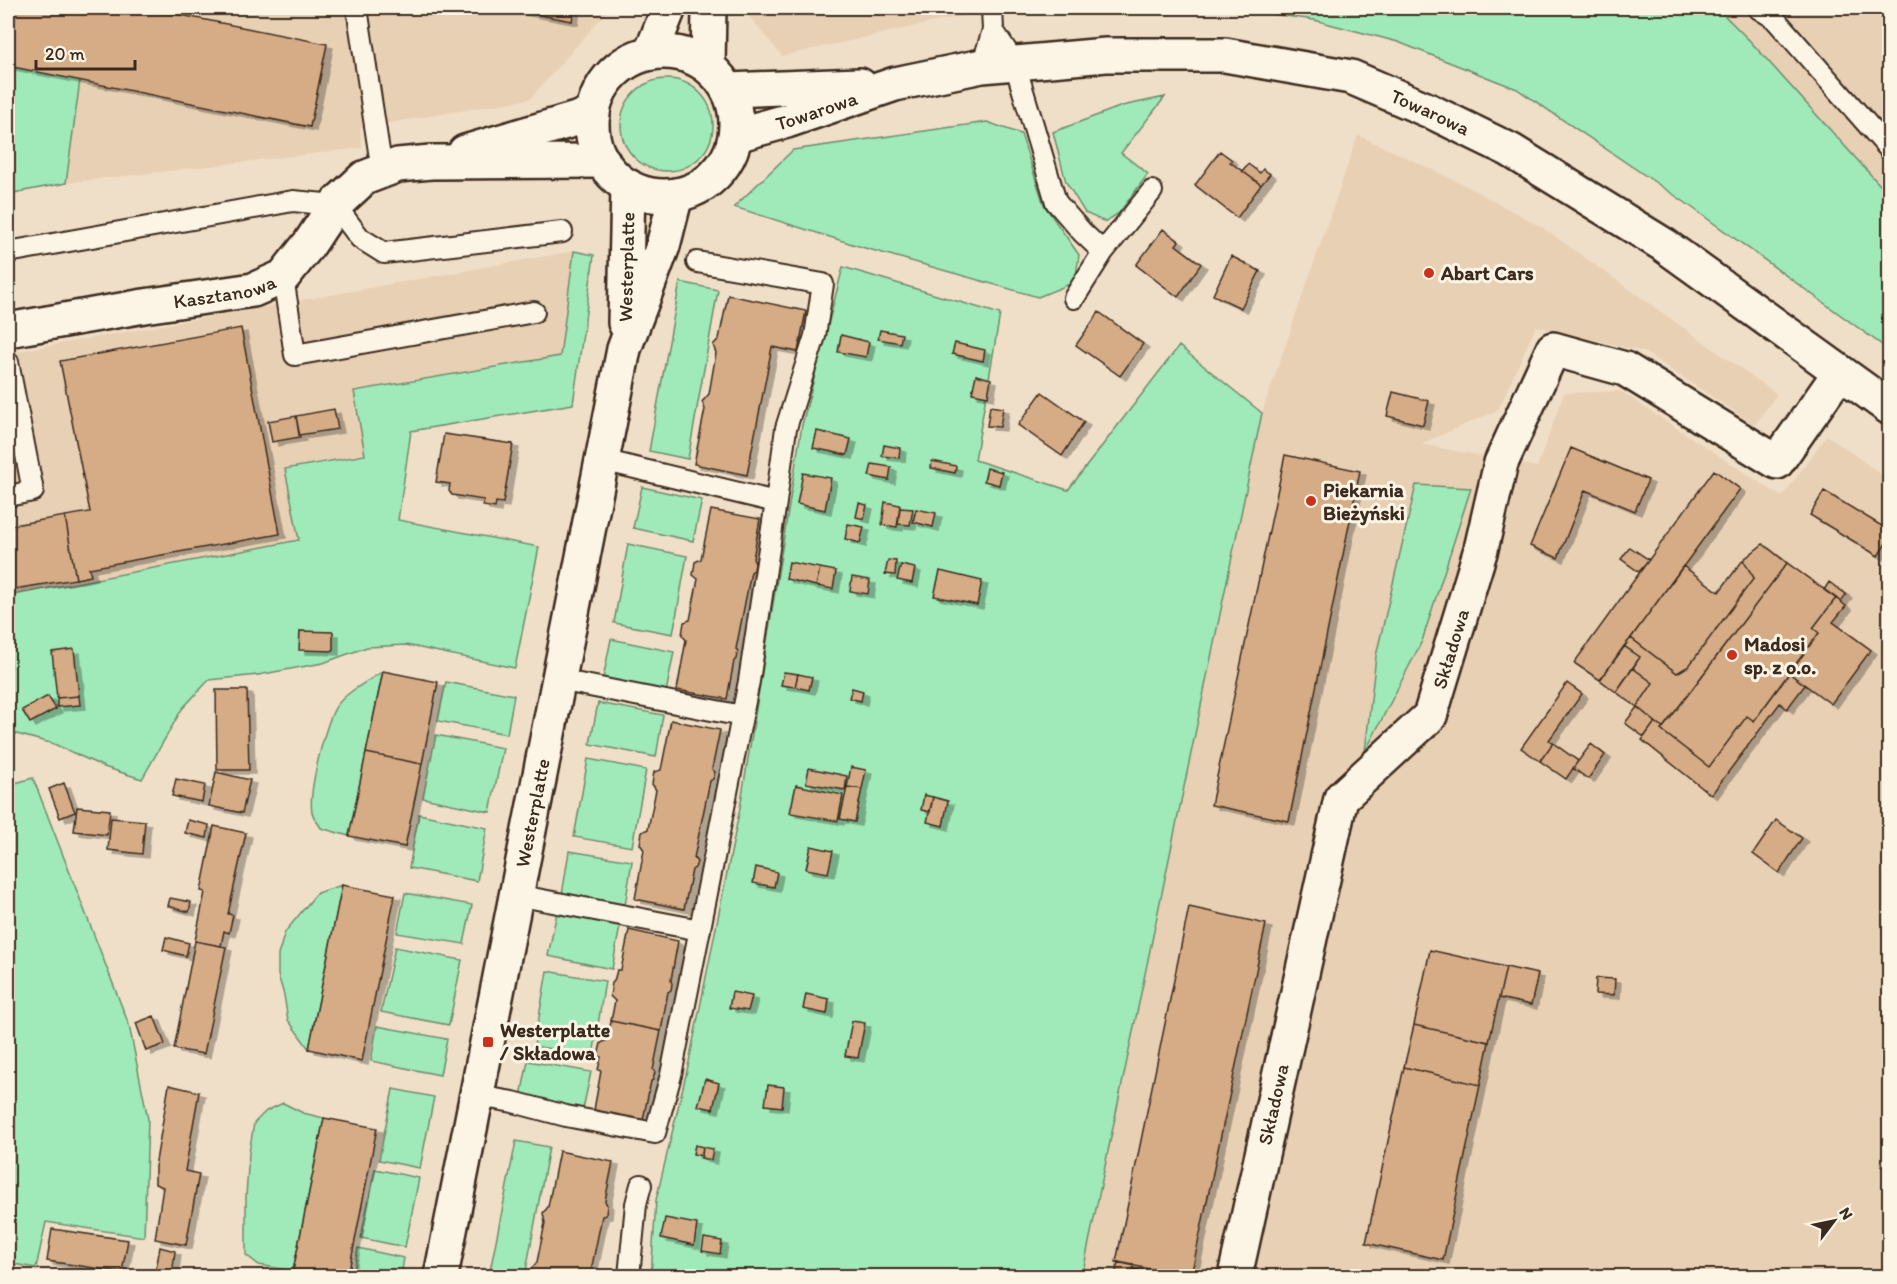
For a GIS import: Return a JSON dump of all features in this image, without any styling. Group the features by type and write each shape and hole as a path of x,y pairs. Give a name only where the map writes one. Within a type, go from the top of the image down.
{"main road":[{"path":"651,53 669,8"},
{"path":"709,8 718,78"},
{"path":"671,52 691,56 718,78 734,104 737,119 736,135 731,152 722,168 709,181 693,190 676,195 659,196 643,193 628,186 611,173 599,154 592,134 594,106 606,81 626,63 651,53 671,52"},
{"name":"Towarowa","path":"736,135 787,121 895,84 982,66 1106,55 1225,55 1351,77 1430,111 1510,150 1664,245 1890,408"},
{"name":"Towarowa","path":"718,78 895,84"},
{"name":"Kasztanowa","path":"431,162 593,114"},
{"name":"Kasztanowa","path":"8,330 253,290 283,277 310,243 335,205 364,178 398,165 431,162 603,161"},
{"name":"Westerplatte","path":"624,349 628,186"},
{"name":"Westerplatte","path":"441,1276 624,349 663,246 676,195"},
{"name":"Składowa","path":"1235,1276 1341,798 1430,717 1481,549 1501,463 1553,349 1625,369 1777,462 1840,372"}],"lane":[{"path":"357,8 382,171"},
{"path":"982,66 993,30 992,8"},
{"path":"1758,8 1774,18 1890,150"},
{"path":"993,30 1015,64 1056,202 1103,252"},
{"path":"1074,298 1103,252 1152,191"},
{"path":"8,252 293,201 335,205 360,238 384,253 562,232"},
{"path":"478,1096 655,1133 671,1075 742,716 786,428 814,336 823,284 697,262"},
{"path":"283,277 295,355 534,312"},
{"path":"8,362 33,491 8,495"},
{"path":"602,460 776,502"},
{"path":"559,680 742,716"},
{"path":"516,896 700,930"},
{"path":"629,1276 636,1204 641,1185"}],"shaded area":[{"path":"8,8 610,8 530,99 360,128 362,148 66,183 80,81 8,66"},
{"path":"742,8 998,8 782,56"},
{"path":"1717,8 1889,8 1889,195 1750,41"},
{"path":"1358,135 1463,184 1543,228 1777,394 1755,425 1644,352 1536,326 1498,410 1421,444 1537,467 1564,393 1620,391 1782,497 1827,435 1889,480 1889,1276 1082,1276 1262,413"},
{"path":"574,251 560,356 354,391 365,455 286,469 300,540 8,596 8,353"}],"green space":[{"path":"1229,8 1717,8 1750,41 1889,195 1889,350 1683,201 1517,89 1398,42 1314,20"},
{"path":"8,66 80,80 66,183 8,194"},
{"path":"667,79 685,82 700,92 710,107 713,125 710,143 700,158 685,168 667,171 649,168 634,158 624,143 621,125 624,107 634,92 649,82"},
{"path":"1165,97 1121,153 1148,174 1119,213 1105,222 1085,213 1066,182 1053,132 1122,106"},
{"path":"987,122 1021,134 1044,205 1079,255 1075,282 1038,297 865,248 734,207 793,150"},
{"path":"574,251 594,255 573,404 411,431 398,520 539,547 515,668 406,645 367,647 323,663 258,675 209,680 182,709 142,779 104,767 54,744 13,733 8,720 11,666 8,655 8,596 299,540 285,469 365,455 354,391 560,356"},
{"path":"843,267 1000,314 975,460 1068,490 1179,346 1262,413 1082,1276 651,1276 656,1200 689,1062 740,808 802,425"},
{"path":"680,282 718,290 688,459 649,451"},
{"path":"1416,485 1471,488 1422,641 1365,752 1376,656"},
{"path":"642,487 702,500 693,541 633,528"},
{"path":"628,544 687,556 673,634 614,623"},
{"path":"611,639 674,652 666,692 603,679"},
{"path":"383,671 349,836 321,828 313,814 311,802 315,773 328,724 333,712 343,699"},
{"path":"446,682 514,695 507,734 438,721"},
{"path":"598,703 663,715 656,757 590,744"},
{"path":"436,735 503,748 490,812 423,798"},
{"path":"588,759 646,770 632,847 574,837"},
{"path":"33,778 129,1025 148,1119 144,1237 46,1222 36,1268 8,1263 8,785"},
{"path":"419,814 487,828 477,881 409,868"},
{"path":"569,851 632,861 625,906 562,895"},
{"path":"342,885 309,1049 288,1020 278,975 278,955 285,932 317,893"},
{"path":"405,893 472,905 464,944 397,933"},
{"path":"557,912 620,926 612,969 548,956"},
{"path":"395,947 462,960 449,1025 381,1012"},
{"path":"547,971 605,981 593,1056 534,1046"},
{"path":"377,1026 447,1039 440,1075 371,1061"},
{"path":"528,1061 591,1072 583,1109 521,1096"},
{"path":"393,1089 434,1097 420,1168 379,1160"},
{"path":"283,1103 303,1113 324,1118 293,1271 259,1265 246,1255 246,1196 254,1123 266,1111"},
{"path":"516,1141 549,1147 525,1276 489,1276"},
{"path":"375,1169 419,1178 405,1247 361,1238"},
{"path":"358,1248 404,1258 401,1276 353,1276"}],"building":[{"path":"8,8 145,8 327,44 310,127 8,66"},
{"path":"503,8 574,8 572,21"},
{"path":"1220,151 1232,160 1230,162 1261,185 1237,218 1195,185"},
{"path":"1248,164 1260,173 1263,169 1270,174 1261,185 1242,171"},
{"path":"1163,229 1179,241 1176,245 1201,264 1178,297 1136,265"},
{"path":"1231,256 1260,271 1241,308 1213,295"},
{"path":"728,295 806,311 798,352 772,347 747,475 694,464 705,409 702,402 709,394 716,353 713,345 719,339"},
{"path":"1099,312 1143,344 1120,376 1076,345"},
{"path":"241,328 280,534 89,568 91,576 76,579 65,516 90,512 60,361"},
{"path":"880,330 902,334 900,343 878,339"},
{"path":"841,335 869,342 866,357 838,352"},
{"path":"955,343 985,350 983,361 952,354"},
{"path":"976,375 991,379 988,396 972,393"},
{"path":"1042,392 1084,422 1062,456 1018,425"},
{"path":"1393,392 1429,401 1423,425 1387,416"},
{"path":"990,406 1003,408 1000,427 987,426"},
{"path":"334,409 338,429 299,435 296,416"},
{"path":"296,416 300,437 272,442 268,421"},
{"path":"817,431 851,439 847,455 813,448"},
{"path":"444,434 513,444 503,503 496,502 495,508 483,506 484,500 452,495 449,491 450,484 436,482"},
{"path":"884,445 900,448 899,458 882,456"},
{"path":"1571,448 1648,480 1635,511 1585,490 1558,558 1530,546"},
{"path":"1285,455 1360,471 1289,821 1211,805"},
{"path":"932,461 956,466 955,473 931,468"},
{"path":"872,464 891,467 889,480 869,476"},
{"path":"987,468 1002,472 999,485 984,481"},
{"path":"1714,470 1740,489 1600,680 1574,663"},
{"path":"803,473 831,478 825,510 797,504"},
{"path":"1824,491 1890,531 1890,537 1878,556 1810,515"},
{"path":"885,502 900,505 897,527 882,525"},
{"path":"859,503 867,505 864,519 856,517"},
{"path":"900,508 913,509 910,525 898,524"},
{"path":"916,509 936,513 933,527 913,522"},
{"path":"711,510 760,519 753,559 754,570 751,572 736,649 738,651 727,699 677,690 686,640 682,635 684,622 690,620 698,579 693,575 695,562 701,559"},
{"path":"65,516 76,579 8,590 8,526"},
{"path":"848,524 864,527 860,543 845,539"},
{"path":"1763,544 1787,563 1663,728 1637,707 1653,683 1633,668 1640,657 1624,646 1631,638 1677,673 1689,666 1754,578 1743,560"},
{"path":"1630,547 1649,560 1639,572 1621,559"},
{"path":"888,560 896,561 895,575 885,574"},
{"path":"1743,560 1754,578 1689,666 1677,673 1631,638 1683,566 1719,592"},
{"path":"789,562 820,568 816,586 786,579"},
{"path":"1787,563 1836,598 1813,628 1819,633 1754,721 1747,716 1709,767 1661,730"},
{"path":"901,565 915,568 912,583 897,580"},
{"path":"820,568 836,571 833,589 816,586"},
{"path":"940,571 982,581 977,605 934,596"},
{"path":"852,577 870,580 868,594 850,591"},
{"path":"1829,582 1846,594 1841,602 1824,590"},
{"path":"1836,598 1846,606 1833,622 1871,650 1831,704 1789,673 1819,633 1813,628"},
{"path":"300,631 333,632 333,651 299,650"},
{"path":"1624,646 1640,657 1616,692 1600,680"},
{"path":"74,649 79,696 57,698 52,652"},
{"path":"1633,668 1653,683 1637,707 1616,692"},
{"path":"383,671 438,682 422,764 366,753"},
{"path":"784,672 798,674 795,687 781,685"},
{"path":"1789,673 1805,685 1787,709 1780,703 1711,795 1642,740 1655,722 1663,728 1661,730 1709,767 1747,716 1754,721"},
{"path":"798,674 812,677 809,690 795,687"},
{"path":"1567,683 1582,694 1549,740 1553,743 1540,761 1521,748"},
{"path":"852,688 863,691 861,701 849,698"},
{"path":"216,690 247,690 249,770 217,770"},
{"path":"48,696 56,709 30,723 22,710"},
{"path":"79,696 80,705 57,707 57,698"},
{"path":"1637,707 1655,722 1644,737 1625,723"},
{"path":"671,720 720,730 712,769 715,772 710,781 694,858 697,862 692,870 684,909 635,899 644,850 640,844 642,832 648,829 656,790 652,784 654,772 661,770"},
{"path":"1553,743 1578,761 1566,779 1540,761"},
{"path":"1591,744 1605,755 1588,779 1573,768"},
{"path":"366,753 422,764 405,847 349,836"},
{"path":"851,767 866,770 862,789 847,787"},
{"path":"809,768 847,776 845,790 806,783"},
{"path":"216,772 250,780 242,813 209,806"},
{"path":"176,779 205,785 202,802 172,796"},
{"path":"64,783 75,812 60,818 49,789"},
{"path":"796,785 843,795 838,821 790,813"},
{"path":"847,787 862,789 855,822 840,819"},
{"path":"924,795 933,797 930,812 921,810"},
{"path":"933,797 948,801 943,826 927,822"},
{"path":"77,807 110,810 107,835 74,831"},
{"path":"111,818 145,821 142,854 108,850"},
{"path":"188,820 209,825 207,838 185,833"},
{"path":"1776,820 1802,838 1779,873 1753,854"},
{"path":"214,826 246,833 228,914 233,915 229,933 224,931 221,946 195,941 205,892 201,891"},
{"path":"811,846 833,851 828,873 806,869"},
{"path":"756,867 777,872 774,887 753,883"},
{"path":"342,885 395,895 362,1061 309,1049"},
{"path":"170,898 191,902 189,912 168,906"},
{"path":"1189,907 1266,924 1191,1276 1183,1276 1116,1262"},
{"path":"629,930 678,941 671,990 668,992 661,1031 611,1021 615,1001 610,996 612,983 617,970 621,970"},
{"path":"166,937 189,943 186,956 163,950"},
{"path":"195,941 226,947 204,1054 174,1049"},
{"path":"1430,950 1506,967 1489,1042 1414,1025"},
{"path":"1506,967 1538,974 1531,1005 1499,998"},
{"path":"1596,978 1615,979 1614,995 1595,994"},
{"path":"732,992 752,996 748,1011 729,1008"},
{"path":"806,994 829,999 827,1014 803,1009"},
{"path":"154,1016 165,1044 146,1051 136,1023"},
{"path":"611,1021 661,1031 653,1070 655,1072 643,1120 594,1110 601,1071 598,1070 601,1057 598,1056 601,1043 608,1040"},
{"path":"852,1021 865,1023 858,1058 845,1056"},
{"path":"1414,1025 1489,1042 1480,1085 1404,1067"},
{"path":"1404,1067 1480,1085 1443,1260 1366,1243"},
{"path":"705,1079 719,1083 713,1109 698,1106"},
{"path":"169,1085 199,1092 185,1171 199,1174 186,1245 155,1239 163,1187 155,1184 155,1167"},
{"path":"768,1085 784,1087 782,1107 765,1105"},
{"path":"324,1118 377,1128 348,1276 324,1276 293,1271"},
{"path":"695,1145 703,1147 702,1156 693,1154"},
{"path":"703,1147 713,1149 711,1160 701,1158"},
{"path":"559,1151 613,1162 605,1201 606,1215 602,1216 590,1276 533,1276 531,1269 537,1262 545,1223 543,1213 548,1207"},
{"path":"665,1218 697,1224 694,1245 661,1238"},
{"path":"52,1229 128,1240 122,1272 47,1261"},
{"path":"704,1238 722,1241 720,1254 702,1251"},
{"path":"160,1247 175,1251 172,1276 155,1275"},
{"path":"1118,1262 1134,1265 1133,1269 1141,1271 1140,1276 1115,1276"}],"place":[{"name":"Abart Cars","path":"1429,273"},
{"name":"Piekarnia Bieżyński","path":"1311,501"},
{"name":"Madosi sp. z o.o.","path":"1732,655"},
{"name":"Westerplatte / Składowa","path":"488,1042"}]}
